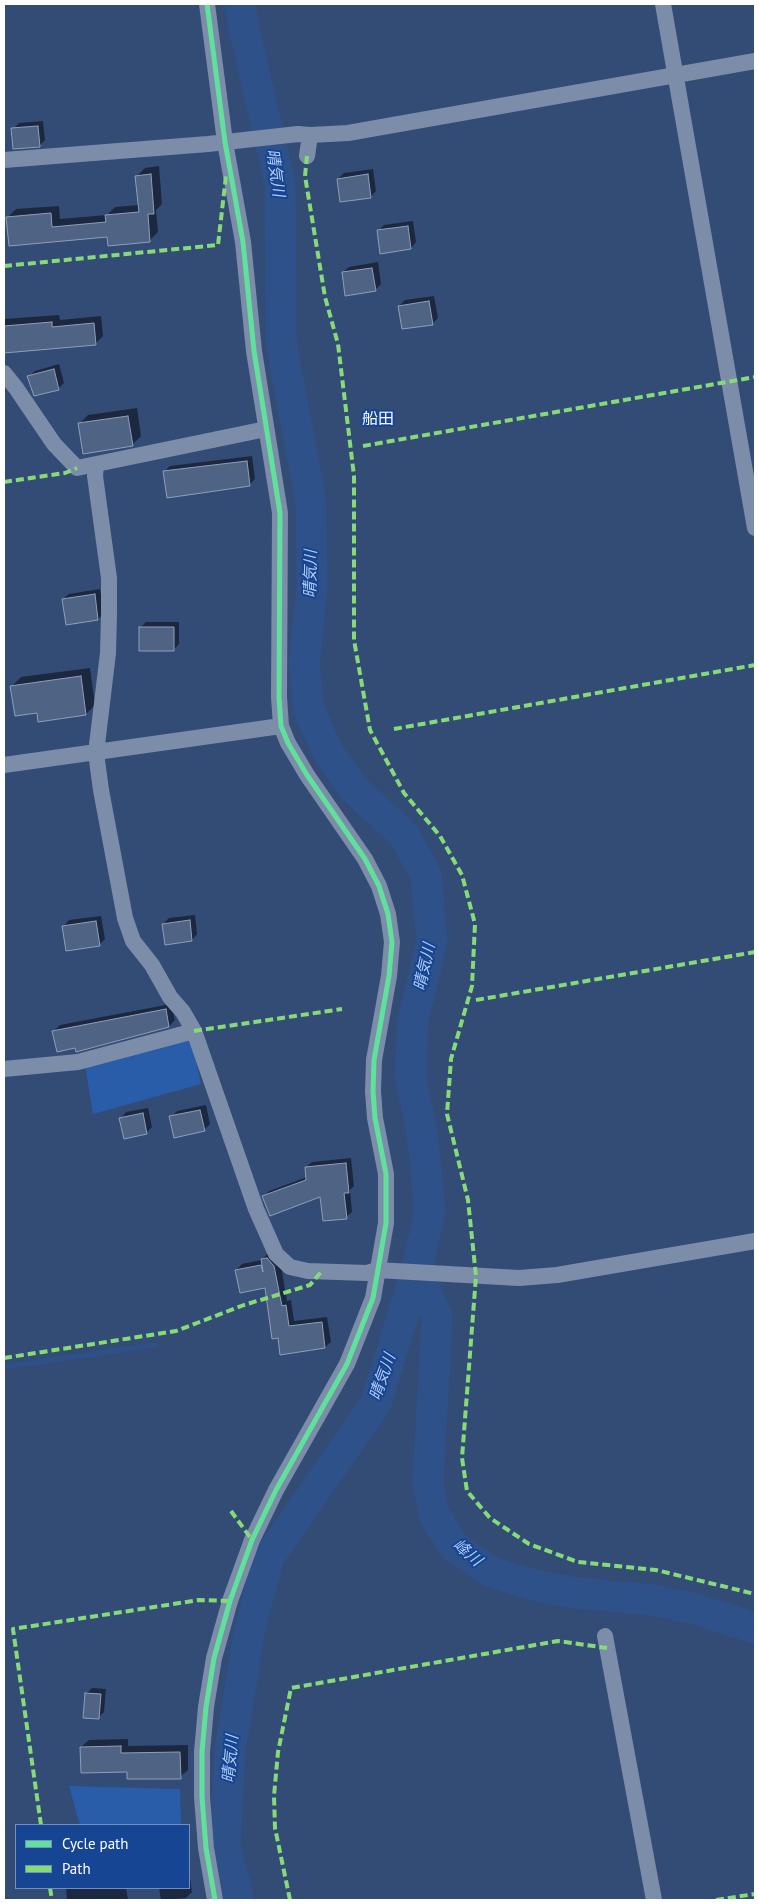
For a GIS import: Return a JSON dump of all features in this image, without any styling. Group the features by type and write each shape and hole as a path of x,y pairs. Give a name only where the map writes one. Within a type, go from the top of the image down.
{"street":[{"path":"207,4 225,142 243,242 254,351 280,513 281,632 279,697 281,726 288,743 307,775 365,858 379,886 388,914 392,942 389,976 374,1060 372,1091 375,1118 386,1174 386,1223 383,1270 347,1364 276,1490 252,1540 230,1601 214,1658 206,1707 202,1752 202,1797 206,1848 215,1900"},
{"path":"663,4 755,528"},
{"path":"4,160 348,133 755,61"},
{"path":"304,135 307,156"},
{"path":"4,373 54,444 77,468 266,429"},
{"path":"96,464 95,476 108,578 110,614 108,653 96,753 125,918 133,941 152,965 194,1031 256,1209 276,1254 290,1267 308,1271 367,1273 383,1270 519,1278 557,1275 755,1241"},
{"path":"4,765 281,726"},
{"path":"4,1068 78,1062 194,1031"},
{"path":"605,1636 654,1900"}],"shaded area":[{"path":"191,1039 201,1084 93,1114 85,1065"},
{"path":"69,1786 180,1789 181,1824 80,1824"}],"building":[{"path":"38,126 40,147 13,149 11,128"},
{"path":"151,174 154,214 148,214 150,242 108,246 107,237 9,246 6,217 51,213 52,227 106,222 105,215 139,212 135,176"},
{"path":"368,174 371,198 340,202 337,179"},
{"path":"408,226 411,249 380,254 377,230"},
{"path":"372,268 376,291 345,296 342,272"},
{"path":"429,301 433,325 402,329 398,306"},
{"path":"52,322 52,327 94,323 96,345 4,353 4,326"},
{"path":"54,369 59,390 34,396 27,376"},
{"path":"128,416 133,446 83,454 78,423"},
{"path":"247,461 250,486 167,498 163,471"},
{"path":"95,594 98,620 66,625 62,599"},
{"path":"139,627 174,627 174,651 139,651"},
{"path":"81,676 86,715 38,722 37,713 15,716 10,686"},
{"path":"190,920 192,941 165,945 162,924"},
{"path":"96,921 100,946 66,951 62,926"},
{"path":"166,1009 169,1027 76,1052 75,1048 57,1052 52,1031"},
{"path":"200,1110 205,1131 174,1138 169,1116"},
{"path":"143,1113 147,1134 124,1139 119,1118"},
{"path":"346,1163 349,1193 344,1193 347,1219 323,1221 320,1197 270,1216 262,1196 306,1180 305,1167"},
{"path":"267,1258 274,1266 282,1306 286,1305 289,1326 322,1322 325,1348 280,1355 278,1338 272,1339 265,1288 240,1293 235,1270 261,1265 263,1272 261,1259"},
{"path":"85,1693 101,1694 99,1719 83,1718"},
{"path":"121,1746 121,1753 180,1752 181,1779 127,1779 127,1772 81,1773 80,1747"}],"waterway":[{"name":"晴気川","path":"239,1900 225,1846 230,1751 250,1628 269,1557 376,1403 417,1269 430,1211 422,1131 410,1076 413,1021 432,942 426,875 404,835 354,789 329,754 309,710 304,663 312,590 311,502 281,343 280,183 244,29 240,4"},
{"name":"峰川","path":"417,1269 437,1318 428,1482 434,1515 454,1546 490,1572 539,1586 576,1593 653,1600 695,1609 755,1628"},
{"path":"4,1367 155,1345"}],"marked path":[{"path":"307,156 305,176 325,297 338,344 354,476 354,640 370,730 404,793 440,836 462,875 475,924 472,986 451,1059 447,1114 468,1200 476,1276 462,1458 467,1491 490,1518 529,1544 578,1562 656,1570 755,1594"},
{"path":"4,266 218,245 226,176"},
{"path":"363,446 755,377"},
{"path":"4,482 65,473 77,468"},
{"path":"394,729 755,665"},
{"path":"476,1000 755,952"},
{"path":"194,1031 342,1009"},
{"path":"4,1358 176,1331 244,1305 310,1285 321,1272"},
{"path":"231,1511 252,1540"},
{"path":"41,1824 13,1629 199,1600 230,1601"},
{"path":"290,1900 275,1828 274,1796 278,1752 291,1688 558,1641 607,1648"},
{"path":"50,1889 52,1900"},
{"path":"716,1900 755,1894"}],"cycle path":[{"path":"207,4 225,142 243,242 254,351 280,513 279,697 281,726 288,743 307,775 365,859 379,886 388,914 392,942 389,976 374,1060 373,1091 375,1118 386,1174 386,1223 373,1298 347,1364 276,1490 252,1540 230,1601 214,1658 206,1707 202,1752 202,1797 206,1848 215,1900"}],"district":[{"name":"船田","path":"378,419"}]}
